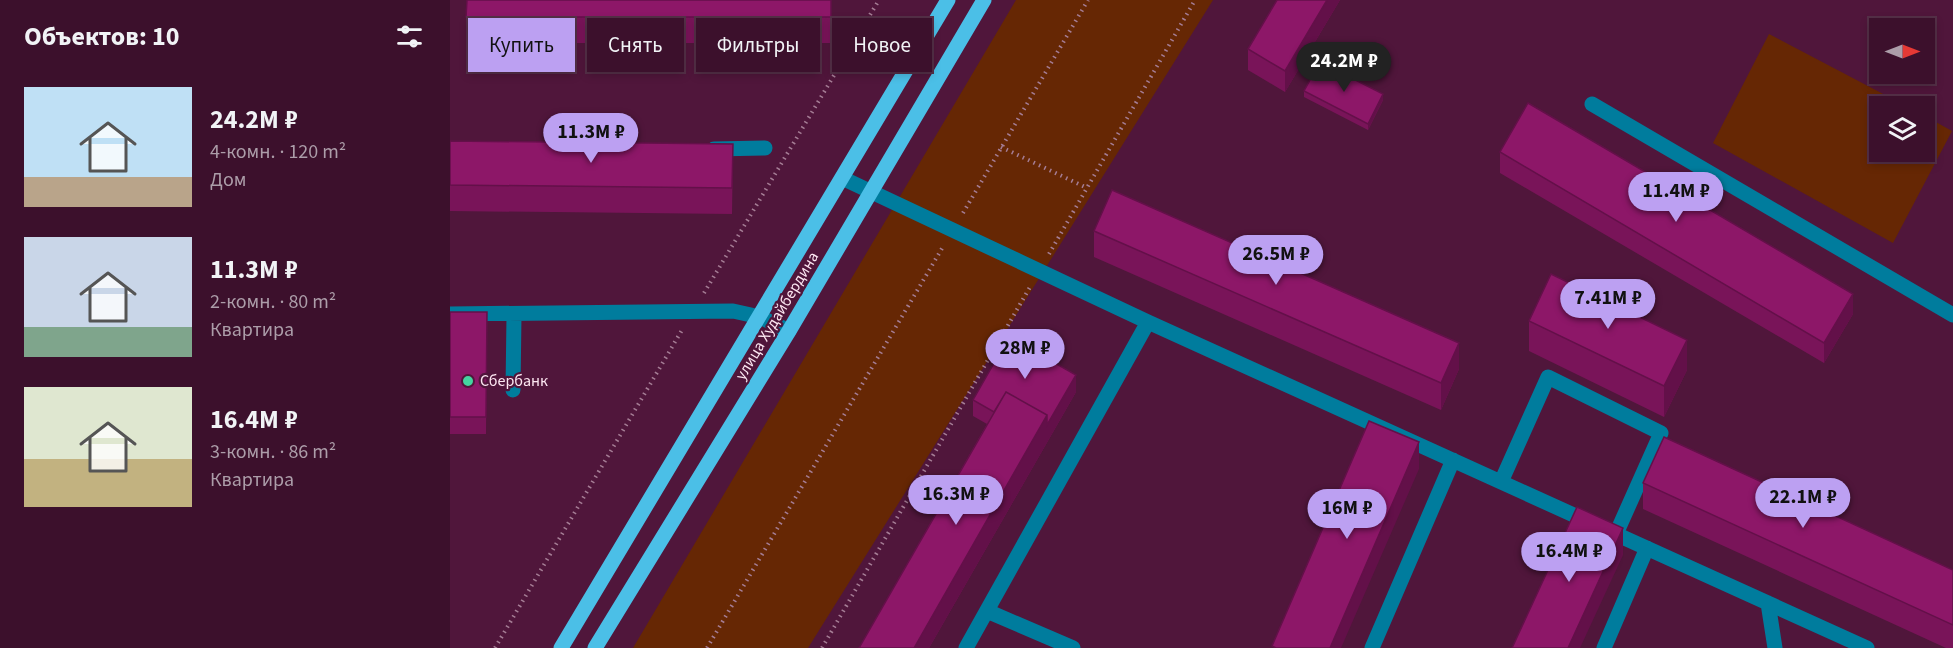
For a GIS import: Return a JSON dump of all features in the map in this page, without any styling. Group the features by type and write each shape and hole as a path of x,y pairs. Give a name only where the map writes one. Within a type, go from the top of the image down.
{"main road":[{"name":"улица Худайбердина","path":"561,648 948,0"},
{"name":"улица Худайбердина","path":"595,648 789,332 984,0"}],"lane":[{"path":"1592,104 1953,315"},
{"path":"695,149 765,148"},
{"path":"842,178 871,194 1148,322 1867,648"},
{"path":"450,314 733,311 760,317 789,332"},
{"path":"513,390 514,315"},
{"path":"966,648 1148,322"},
{"path":"1500,482 1548,377 1661,433 1616,534"},
{"path":"1372,648 1453,460"},
{"path":"1604,648 1647,548"},
{"path":"1768,603 1775,648"},
{"path":"987,611 1073,648"}],"path":[{"path":"707,648 1088,0"},
{"path":"822,648 1196,0"},
{"path":"1001,147 1087,188"}],"shaded area":[{"path":"1016,0 1213,0 808,648 633,648"},
{"path":"1769,34 1887,96 1869,96 1869,162 1935,162 1935,122 1952,131 1893,243 1713,143"}],"building":[{"path":"467,0 831,0 831,17 466,17"},
{"path":"1277,0 1327,0 1285,71 1248,49"},
{"path":"1320,62 1383,94 1368,124 1304,91"},
{"path":"1528,103 1853,294 1824,343 1500,152"},
{"path":"450,141 733,144 732,188 450,185"},
{"path":"1112,190 1459,343 1441,383 1094,231"},
{"path":"1551,274 1687,340 1664,386 1529,321"},
{"name":"Сбербанк","path":"450,312 487,312 486,417 450,417"},
{"path":"1009,337 1076,375 1047,425 1047,415 1006,392 994,412 973,400"},
{"path":"1006,392 1047,415 914,648 859,648"},
{"path":"1369,421 1419,442 1330,648 1276,648 1272,646"},
{"path":"1664,437 1953,570 1953,625 1643,483"},
{"path":"1577,507 1623,528 1568,648 1512,648"}],"place":[{"name":"Сбербанк","path":"468,381"}]}
